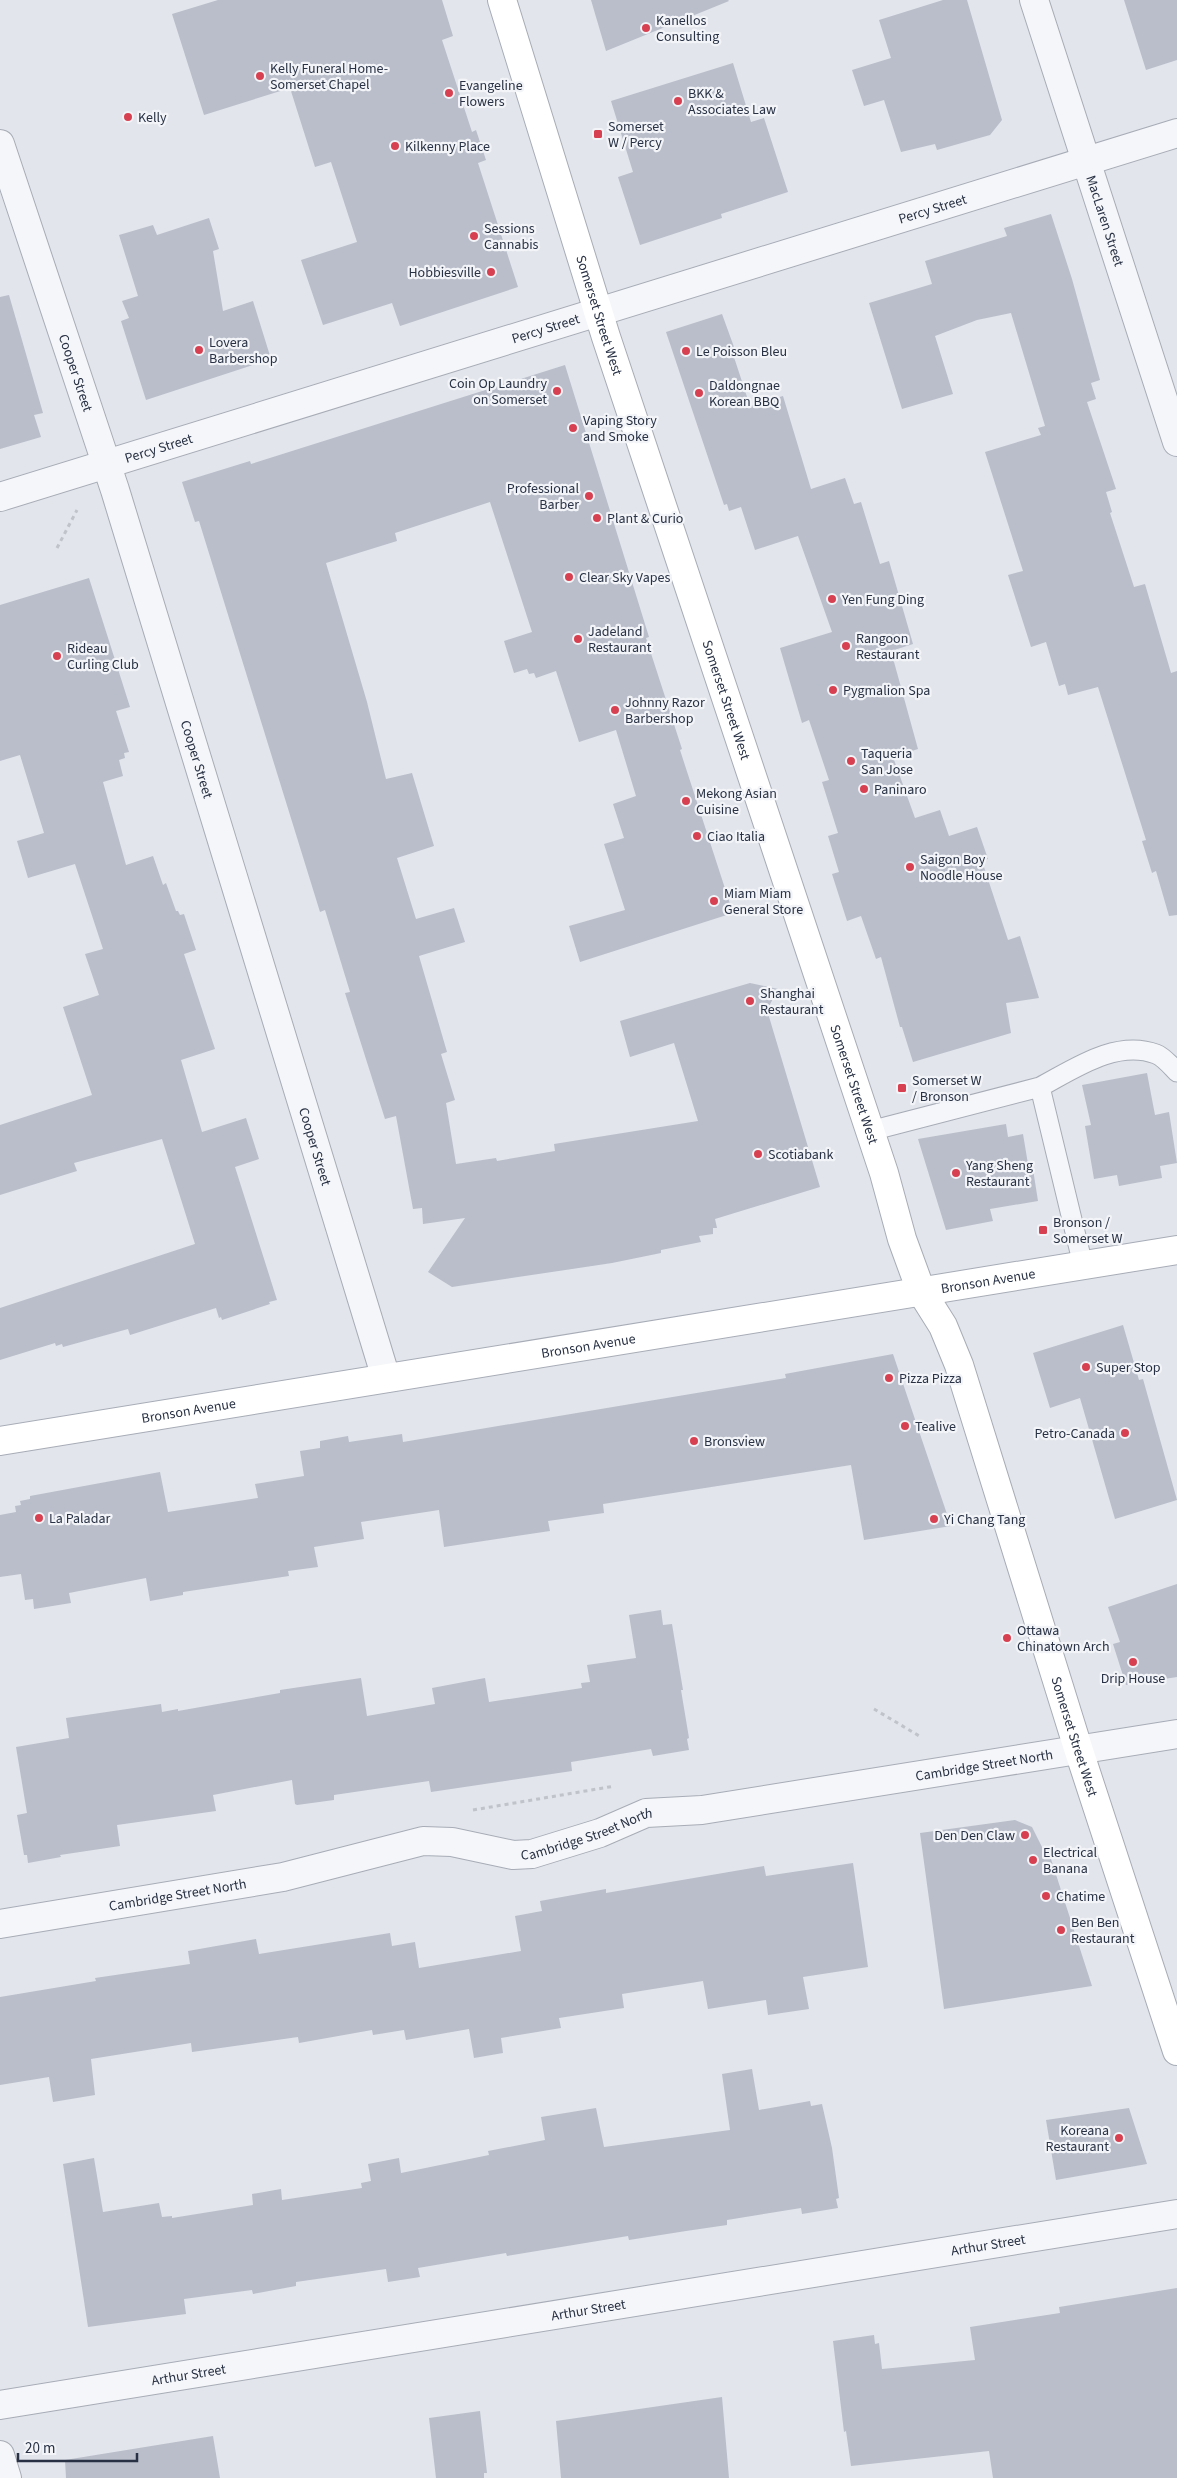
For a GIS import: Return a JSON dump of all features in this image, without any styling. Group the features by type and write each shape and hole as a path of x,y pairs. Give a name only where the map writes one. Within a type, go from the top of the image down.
{"main road":[{"name":"Somerset Street West","path":"502,0 599,312 870,1132 902,1239 921,1291 943,1326 959,1364 1078,1748 1177,2051"},
{"name":"Bronson Avenue","path":"0,1441 1177,1250"}],"street":[{"name":"MacLaren Street","path":"1034,0 1177,442"},
{"name":"Percy Street","path":"0,497 1177,133"},
{"name":"Cooper Street","path":"0,144 107,464 386,1378"},
{"name":"Cambridge Street North","path":"0,1924 283,1877 344,1863 423,1841 452,1842 513,1856 532,1854 600,1833 646,1813 702,1810 1078,1748 1177,1734"},
{"name":"Arthur Street","path":"0,2405 1177,2214"},
{"path":"0,2455 7,2478"}],"lane":[{"path":"870,1132 1040,1087 1098,1057 1134,1050 1158,1055 1177,1072"},
{"path":"1040,1087 1083,1265"}],"path":[{"path":"57,548 78,507"},
{"path":"874,1709 921,1737"},
{"path":"472,1810 622,1785"}],"building":[{"path":"218,0 442,0 453,36 442,40 472,132 476,130 486,160 478,163 518,287 400,326 392,303 323,325 301,260 357,242 331,162 315,167 290,88 204,115 172,14"},
{"name":"Kanellos Consulting","path":"591,0 728,0 729,1 606,51"},
{"path":"943,0 967,0 1002,120 990,135 937,150 935,144 901,152 884,100 864,106 852,70 891,58 879,20"},
{"path":"1124,0 1177,0 1177,60 1146,70"},
{"path":"733,63 751,122 764,118 788,192 721,214 722,218 640,245 618,177 633,172 611,101"},
{"path":"1051,214 1072,279 1100,380 1091,383 1096,399 1087,402 1116,489 1106,492 1112,512 1110,513 1134,587 1145,584 1171,673 1177,671 1177,915 1169,916 1156,871 1152,873 1142,841 1146,840 1098,687 1068,695 1065,684 1059,686 1046,642 1031,647 1008,575 1023,571 985,452 1041,435 1038,428 1045,426 1011,313 977,320 935,336 953,394 902,409 869,303 932,284 925,261 1007,236 1004,228"},
{"path":"209,218 219,249 213,251 223,311 253,301 271,359 146,400 121,321 129,318 122,301 138,296 119,235 153,225 157,235"},
{"path":"9,295 43,413 34,415 41,437 0,449 0,297"},
{"path":"722,314 734,347 731,348 750,406 783,396 811,489 845,478 854,504 861,502 880,564 889,561 913,644 891,651 918,749 893,757 915,818 940,810 949,836 977,827 988,859 982,861 1008,940 1020,936 1039,998 1006,1003 1011,1033 913,1062 902,1027 900,1027 881,957 876,959 861,916 847,921 832,874 839,872 828,836 838,833 822,782 829,780 809,720 802,723 780,648 832,632 798,536 755,550 741,507 729,511 727,504 724,505 666,332"},
{"path":"565,365 649,637 646,638 682,749 680,750 733,913 580,962 569,926 625,910 604,844 624,838 613,804 636,796 616,730 579,742 556,671 536,678 534,673 529,674 527,669 514,673 504,641 532,632 490,502 395,533 397,541 326,563 367,702 386,779 412,773 434,846 397,858 416,919 454,908 465,942 419,956 447,1052 441,1054 455,1100 446,1103 456,1164 496,1158 497,1161 555,1151 554,1144 698,1121 674,1043 630,1057 620,1021 750,983 778,989 767,1010 820,1187 715,1219 717,1228 713,1228 713,1234 699,1236 701,1242 661,1250 661,1253 612,1263 452,1287 428,1272 465,1218 423,1224 422,1208 413,1209 396,1116 385,1119 345,993 350,992 325,910 320,912 199,521 195,522 182,482 250,461 251,464"},
{"path":"89,578 130,707 116,711 129,752 124,753 125,758 119,760 123,776 103,782 126,865 153,856 163,885 166,883 176,911 180,915 184,914 196,950 184,954 215,1049 181,1060 202,1132 246,1118 259,1159 235,1167 277,1300 222,1320 221,1317 219,1318 216,1308 130,1335 128,1329 63,1347 62,1344 56,1346 55,1343 0,1360 0,1308 195,1244 162,1139 74,1163 77,1171 0,1195 0,1125 92,1095 63,1007 99,995 85,954 103,949 75,864 28,878 17,841 44,833 20,755 0,761 0,605"},
{"path":"1147,1073 1155,1115 1169,1112 1177,1163 1160,1166 1162,1178 1119,1186 1117,1175 1094,1179 1085,1126 1091,1125 1082,1085"},
{"path":"1006,1124 1008,1137 1023,1134 1028,1164 1032,1163 1038,1201 990,1209 993,1221 946,1230 918,1139"},
{"name":"Petro-Canada","path":"1123,1325 1139,1380 1143,1379 1177,1500 1115,1519 1080,1398 1050,1408 1033,1353"},
{"path":"893,1354 951,1526 864,1540 851,1465 603,1504 604,1513 548,1521 550,1531 444,1547 439,1510 361,1522 364,1539 314,1547 318,1567 288,1571 289,1576 183,1592 183,1595 150,1601 146,1578 69,1593 71,1603 34,1609 33,1599 25,1600 21,1574 0,1577 0,1515 16,1512 15,1506 21,1505 20,1501 30,1499 30,1496 160,1472 168,1512 258,1498 255,1484 304,1476 300,1451 320,1448 320,1441 348,1436 349,1442 402,1434 403,1442 786,1378 785,1374"},
{"path":"1177,1584 1177,1677 1126,1685 1113,1644 1120,1642 1108,1607"},
{"path":"661,1610 663,1625 672,1624 683,1690 681,1690 689,1738 687,1739 689,1750 653,1756 651,1749 571,1762 572,1771 431,1792 429,1781 334,1795 334,1800 297,1805 295,1804 292,1780 213,1795 216,1811 117,1825 120,1846 60,1855 61,1857 28,1863 27,1855 24,1855 17,1815 27,1813 16,1747 69,1738 66,1718 161,1704 162,1712 178,1709 178,1711 280,1693 280,1690 361,1678 367,1716 435,1704 432,1688 485,1678 489,1702 582,1688 581,1683 590,1682 587,1665 636,1658 629,1615"},
{"path":"1015,1820 1032,1827 1047,1857 1050,1856 1092,1986 944,2009 920,1833"},
{"path":"853,1863 868,1967 803,1977 809,2009 768,2015 766,2000 708,2009 703,1981 622,1994 624,2008 559,2018 561,2028 501,2038 503,2053 474,2058 469,2029 406,2040 404,2030 373,2035 372,2030 299,2043 298,2037 192,2052 191,2043 91,2059 95,2095 53,2102 49,2077 0,2085 0,1997 96,1981 95,1978 190,1964 188,1951 256,1939 259,1954 390,1933 392,1946 415,1942 419,1968 521,1951 515,1916 542,1911 540,1901 606,1889 606,1893 764,1866 766,1876"},
{"path":"752,2069 759,2110 810,2101 811,2106 822,2104 832,2148 839,2198 836,2199 838,2208 802,2214 801,2208 727,2220 727,2225 629,2240 628,2236 507,2256 506,2253 418,2268 420,2277 388,2282 386,2269 296,2282 296,2286 253,2294 252,2290 184,2299 186,2314 88,2327 63,2164 94,2158 103,2212 159,2203 162,2217 172,2216 172,2218 253,2205 252,2194 281,2189 282,2200 362,2188 361,2183 371,2181 368,2164 399,2158 401,2173 489,2155 488,2151 545,2140 541,2117 596,2108 604,2147 730,2130 722,2074"},
{"path":"1129,2108 1147,2164 1056,2180 1046,2120"},
{"path":"1177,2288 1177,2478 993,2478 989,2451 851,2466 846,2431 844,2432 833,2341 874,2335 875,2344 879,2343 882,2369 975,2360 970,2327 1060,2313 1059,2307"},
{"path":"722,2397 729,2478 561,2478 556,2421"},
{"path":"480,2411 487,2473 484,2473 484,2478 436,2478 429,2418"},
{"path":"213,2436 220,2478 66,2478 65,2460"}],"place":[{"name":"Kanellos Consulting","path":"646,28"},
{"name":"Kelly Funeral Home- Somerset Chapel","path":"260,76"},
{"name":"Evangeline Flowers","path":"449,93"},
{"name":"BKK & Associates Law","path":"678,101"},
{"name":"Kelly","path":"128,117"},
{"name":"Somerset W / Percy","path":"598,134"},
{"name":"Kilkenny Place","path":"395,146"},
{"name":"Sessions Cannabis","path":"474,236"},
{"name":"Hobbiesville","path":"491,272"},
{"name":"Lovera Barbershop","path":"199,350"},
{"name":"Le Poisson Bleu","path":"686,351"},
{"name":"Coin Op Laundry on Somerset","path":"557,391"},
{"name":"Daldongnae Korean BBQ","path":"699,393"},
{"name":"Vaping Story and Smoke","path":"573,428"},
{"name":"Professional Barber","path":"589,496"},
{"name":"Plant & Curio","path":"597,518"},
{"name":"Clear Sky Vapes","path":"569,577"},
{"name":"Yen Fung Ding","path":"832,599"},
{"name":"Jadeland Restaurant","path":"578,639"},
{"name":"Rangoon Restaurant","path":"846,646"},
{"name":"Rideau Curling Club","path":"57,656"},
{"name":"Pygmalion Spa","path":"833,690"},
{"name":"Johnny Razor Barbershop","path":"615,710"},
{"name":"Taqueria San Jose","path":"851,761"},
{"name":"Paninaro","path":"864,789"},
{"name":"Mekong Asian Cuisine","path":"686,801"},
{"name":"Ciao Italia","path":"697,836"},
{"name":"Saigon Boy Noodle House","path":"910,867"},
{"name":"Miam Miam General Store","path":"714,901"},
{"name":"Shanghai Restaurant","path":"750,1001"},
{"name":"Somerset W / Bronson","path":"902,1088"},
{"name":"Scotiabank","path":"758,1154"},
{"name":"Yang Sheng Restaurant","path":"956,1173"},
{"name":"Bronson / Somerset W","path":"1043,1230"},
{"name":"Super Stop","path":"1086,1367"},
{"name":"Pizza Pizza","path":"889,1378"},
{"name":"Tealive","path":"905,1426"},
{"name":"Petro-Canada","path":"1125,1433"},
{"name":"Bronsview","path":"694,1441"},
{"name":"La Paladar","path":"39,1518"},
{"name":"Yi Chang Tang","path":"934,1519"},
{"name":"Ottawa Chinatown Arch","path":"1007,1638"},
{"name":"Drip House","path":"1133,1662"},
{"name":"Den Den Claw","path":"1025,1835"},
{"name":"Electrical Banana","path":"1033,1860"},
{"name":"Chatime","path":"1046,1896"},
{"name":"Ben Ben Restaurant","path":"1061,1930"},
{"name":"Koreana Restaurant","path":"1119,2138"}]}
